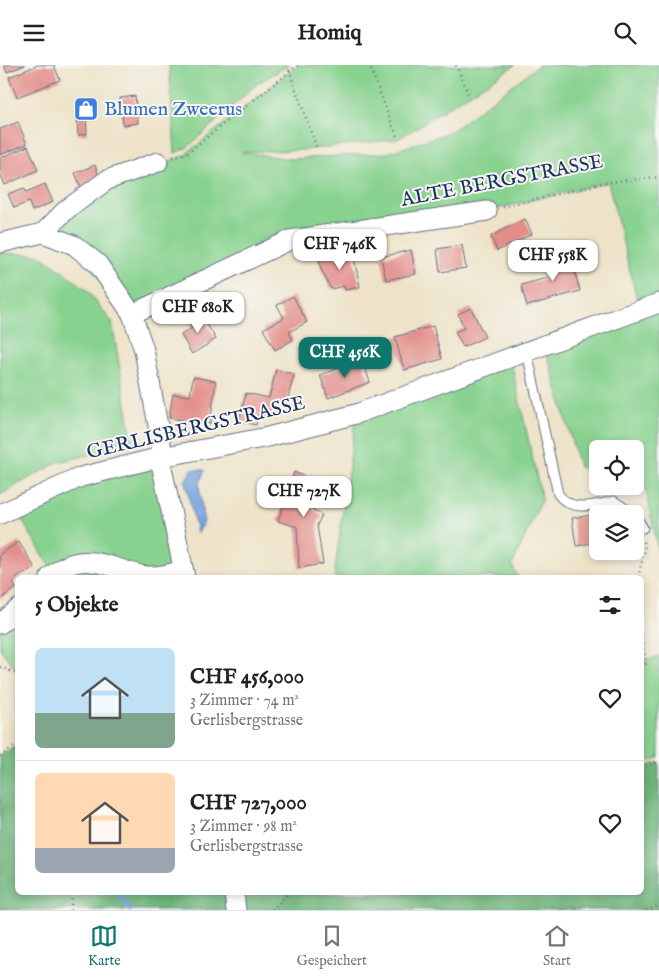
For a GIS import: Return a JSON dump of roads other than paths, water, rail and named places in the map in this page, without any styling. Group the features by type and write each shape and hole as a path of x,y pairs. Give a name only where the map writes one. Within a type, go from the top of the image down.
{"street":[{"path":"0,243 43,233 66,210 107,180 158,162"},
{"name":"ALTE BERGSTRASSE","path":"132,314 290,240 487,211"},
{"path":"43,233 74,245 98,264 132,314 144,350 161,442 161,457 184,574"},
{"name":"GERLISBERGSTRASSE","path":"0,514 81,477 161,457 268,437 356,414 659,303"},
{"path":"54,575 79,561 103,562 142,575"},
{"path":"0,624 15,612"},
{"path":"234,895 236,910"}],"lane":[{"path":"526,352 558,494 564,502 583,508 589,507"},
{"path":"596,505 614,501 620,505"}],"water":[{"path":"192,469 205,470 199,484 204,523 197,533 185,481"}],"waterway":[{"path":"119,895 130,910"}],"place":[{"name":"Blumen Zweerus","path":"86,109"}]}
